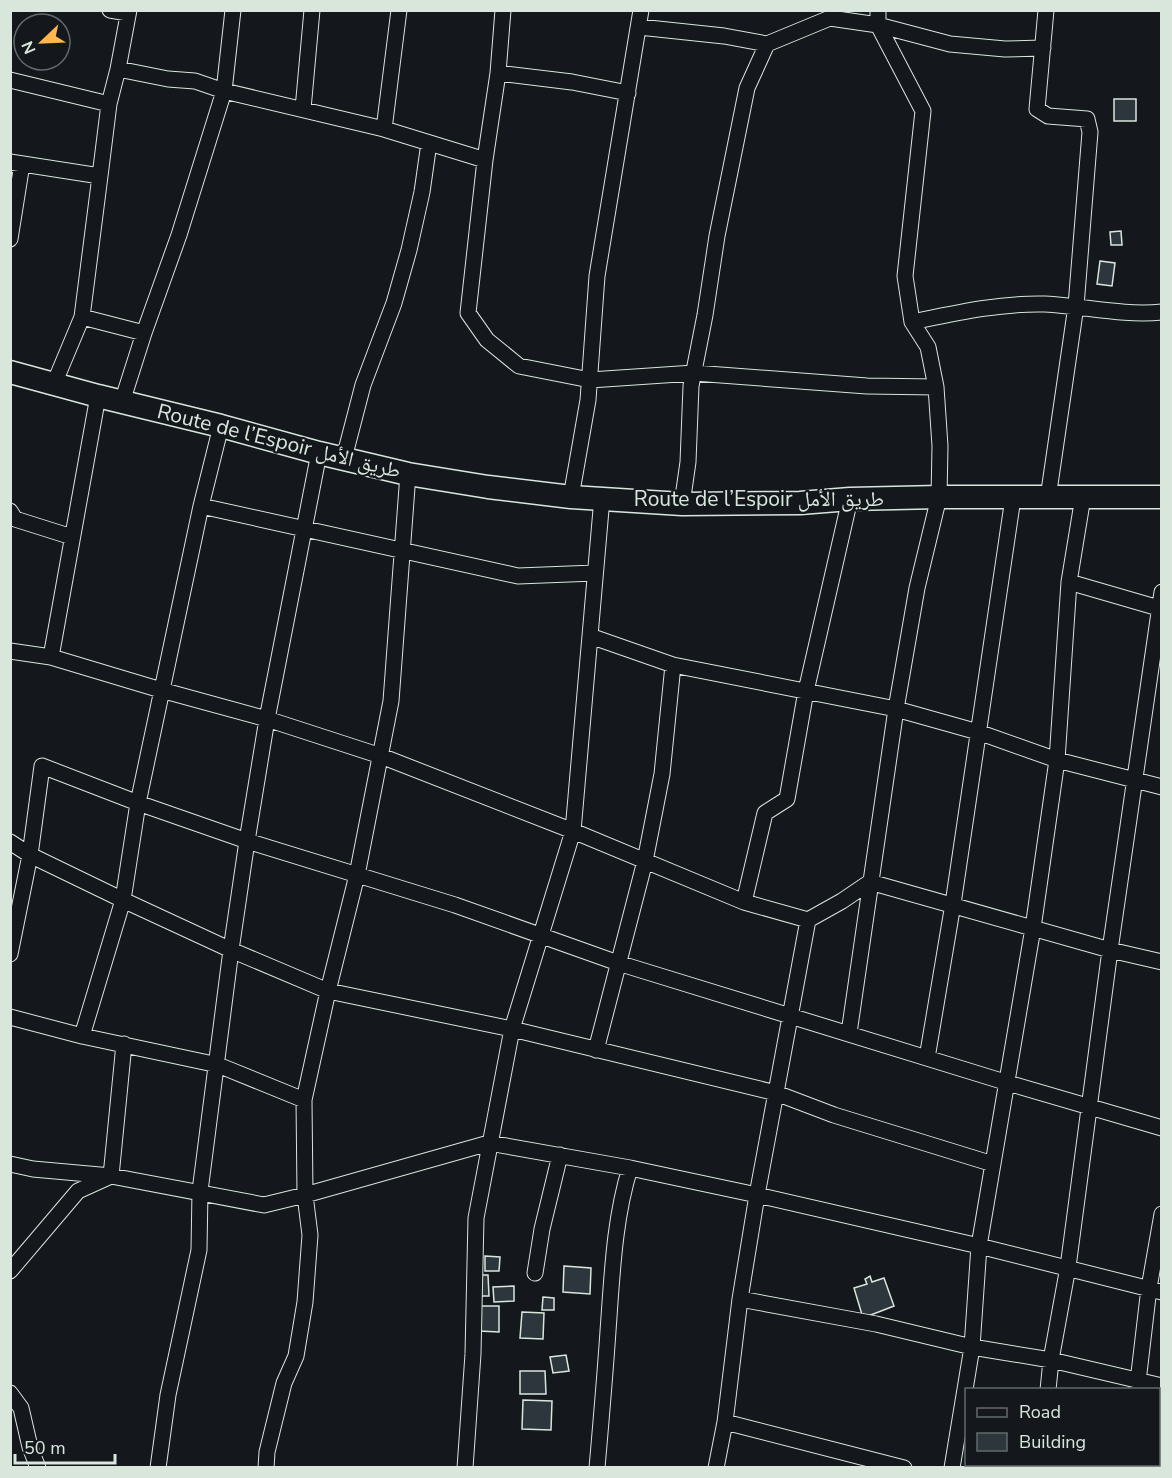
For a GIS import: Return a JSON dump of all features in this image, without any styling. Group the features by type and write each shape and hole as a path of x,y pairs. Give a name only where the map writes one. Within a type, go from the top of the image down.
{"highway":[{"name":"Route de l’Espoir طريق الأمل","path":"10,372 408,474 571,497 682,504 800,503 939,497 1161,496"}],"street":[{"path":"54,384 82,317 109,104 128,12 110,10"},
{"path":"122,402 179,235 224,91 233,10"},
{"path":"303,110 312,10"},
{"path":"384,129 399,10"},
{"path":"503,10 498,73 485,160 468,313 487,340 519,366 590,380 694,373 855,385 936,387"},
{"path":"571,497 590,380 597,276 641,10"},
{"path":"1046,10 1037,109 1048,116 1087,119 1090,132 1076,306 1048,498"},
{"path":"639,27 724,36 767,44 830,18 878,18 950,44 1005,49 1043,48"},
{"path":"849,1033 896,709 917,588 939,497 940,447 936,387 928,347 912,322 905,276 923,111 878,18"},
{"path":"682,504 688,462 691,386 717,236 747,88 767,44"},
{"path":"118,69 168,79 195,81 224,91 384,129 485,160"},
{"path":"498,73 572,82 628,93"},
{"path":"10,80 109,104"},
{"path":"344,458 363,385 394,303 410,250 429,143"},
{"path":"10,239 16,163 100,176"},
{"path":"912,322 987,306 1042,304 1144,314 1161,312"},
{"path":"82,317 144,333"},
{"path":"51,657 98,396"},
{"path":"82,1036 123,900 138,803 201,506 221,426"},
{"path":"158,1467 168,1395 199,1250 200,1191 247,841 267,719 319,453"},
{"path":"266,1467 267,1452 284,1383 297,1356 305,1302 310,1235 305,1195 304,1100 357,875 392,701 408,474"},
{"path":"965,1388 972,1347 979,1246 1033,928 1057,760 1069,582 1083,497"},
{"path":"465,1467 473,1354 476,1218 512,1029 573,831 602,498"},
{"path":"927,1058 953,904 1013,498"},
{"path":"744,902 765,813 788,800 806,691 850,500"},
{"path":"201,506 518,576 596,573"},
{"path":"10,511 15,519 72,537"},
{"path":"1069,582 1160,609"},
{"path":"1048,1388 1068,1268 1161,592"},
{"path":"590,636 673,665 896,709 978,732 1057,760 1161,787"},
{"path":"10,651 51,657 267,719 381,756 573,831 744,902 808,920 870,882 1110,950 1161,962"},
{"path":"596,1050 645,861 662,774 673,665"},
{"path":"10,954 30,855 42,766 247,841 455,905 618,963 1161,1128"},
{"path":"10,842 30,855 123,900 231,950 328,991 512,1029 776,1093 834,1115 993,1164"},
{"path":"716,1467 725,1422 740,1299 757,1195 808,920"},
{"path":"10,1017 82,1036 218,1065 304,1100"},
{"path":"111,1176 124,1044"},
{"path":"10,1164 33,1169 111,1176 200,1191 264,1205 489,1143 630,1168 757,1195 979,1246 1155,1290"},
{"path":"535,1274 542,1229 560,1155"},
{"path":"597,1467 611,1288 618,1231 630,1168"},
{"path":"10,1271 78,1191 111,1176"},
{"path":"1138,1385 1155,1290 1161,1214"},
{"path":"740,1299 876,1324 972,1347 1051,1360 1138,1385 1161,1386"},
{"path":"952,1467 965,1389"},
{"path":"10,1393 21,1408 30,1448 38,1467"},
{"path":"725,1422 904,1467"}],"building":[{"path":"1114,99 1136,99 1136,121 1114,121"},
{"path":"1121,231 1122,245 1111,245 1110,232"},
{"path":"1100,261 1115,263 1112,286 1097,284"},
{"path":"485,1256 500,1257 499,1271 485,1271"},
{"path":"564,1266 591,1268 590,1294 563,1292"},
{"path":"477,1275 488,1275 489,1296 478,1296"},
{"path":"870,1276 872,1282 884,1278 894,1306 863,1318 854,1288 867,1284 865,1279"},
{"path":"514,1286 514,1301 494,1302 493,1287"},
{"path":"543,1297 554,1298 554,1310 542,1310"},
{"path":"479,1306 499,1306 499,1332 479,1331"},
{"path":"522,1312 544,1313 543,1339 520,1338"},
{"path":"566,1355 569,1371 553,1373 550,1357"},
{"path":"520,1371 545,1371 546,1394 520,1394"},
{"path":"523,1400 552,1401 551,1430 522,1429"}]}
